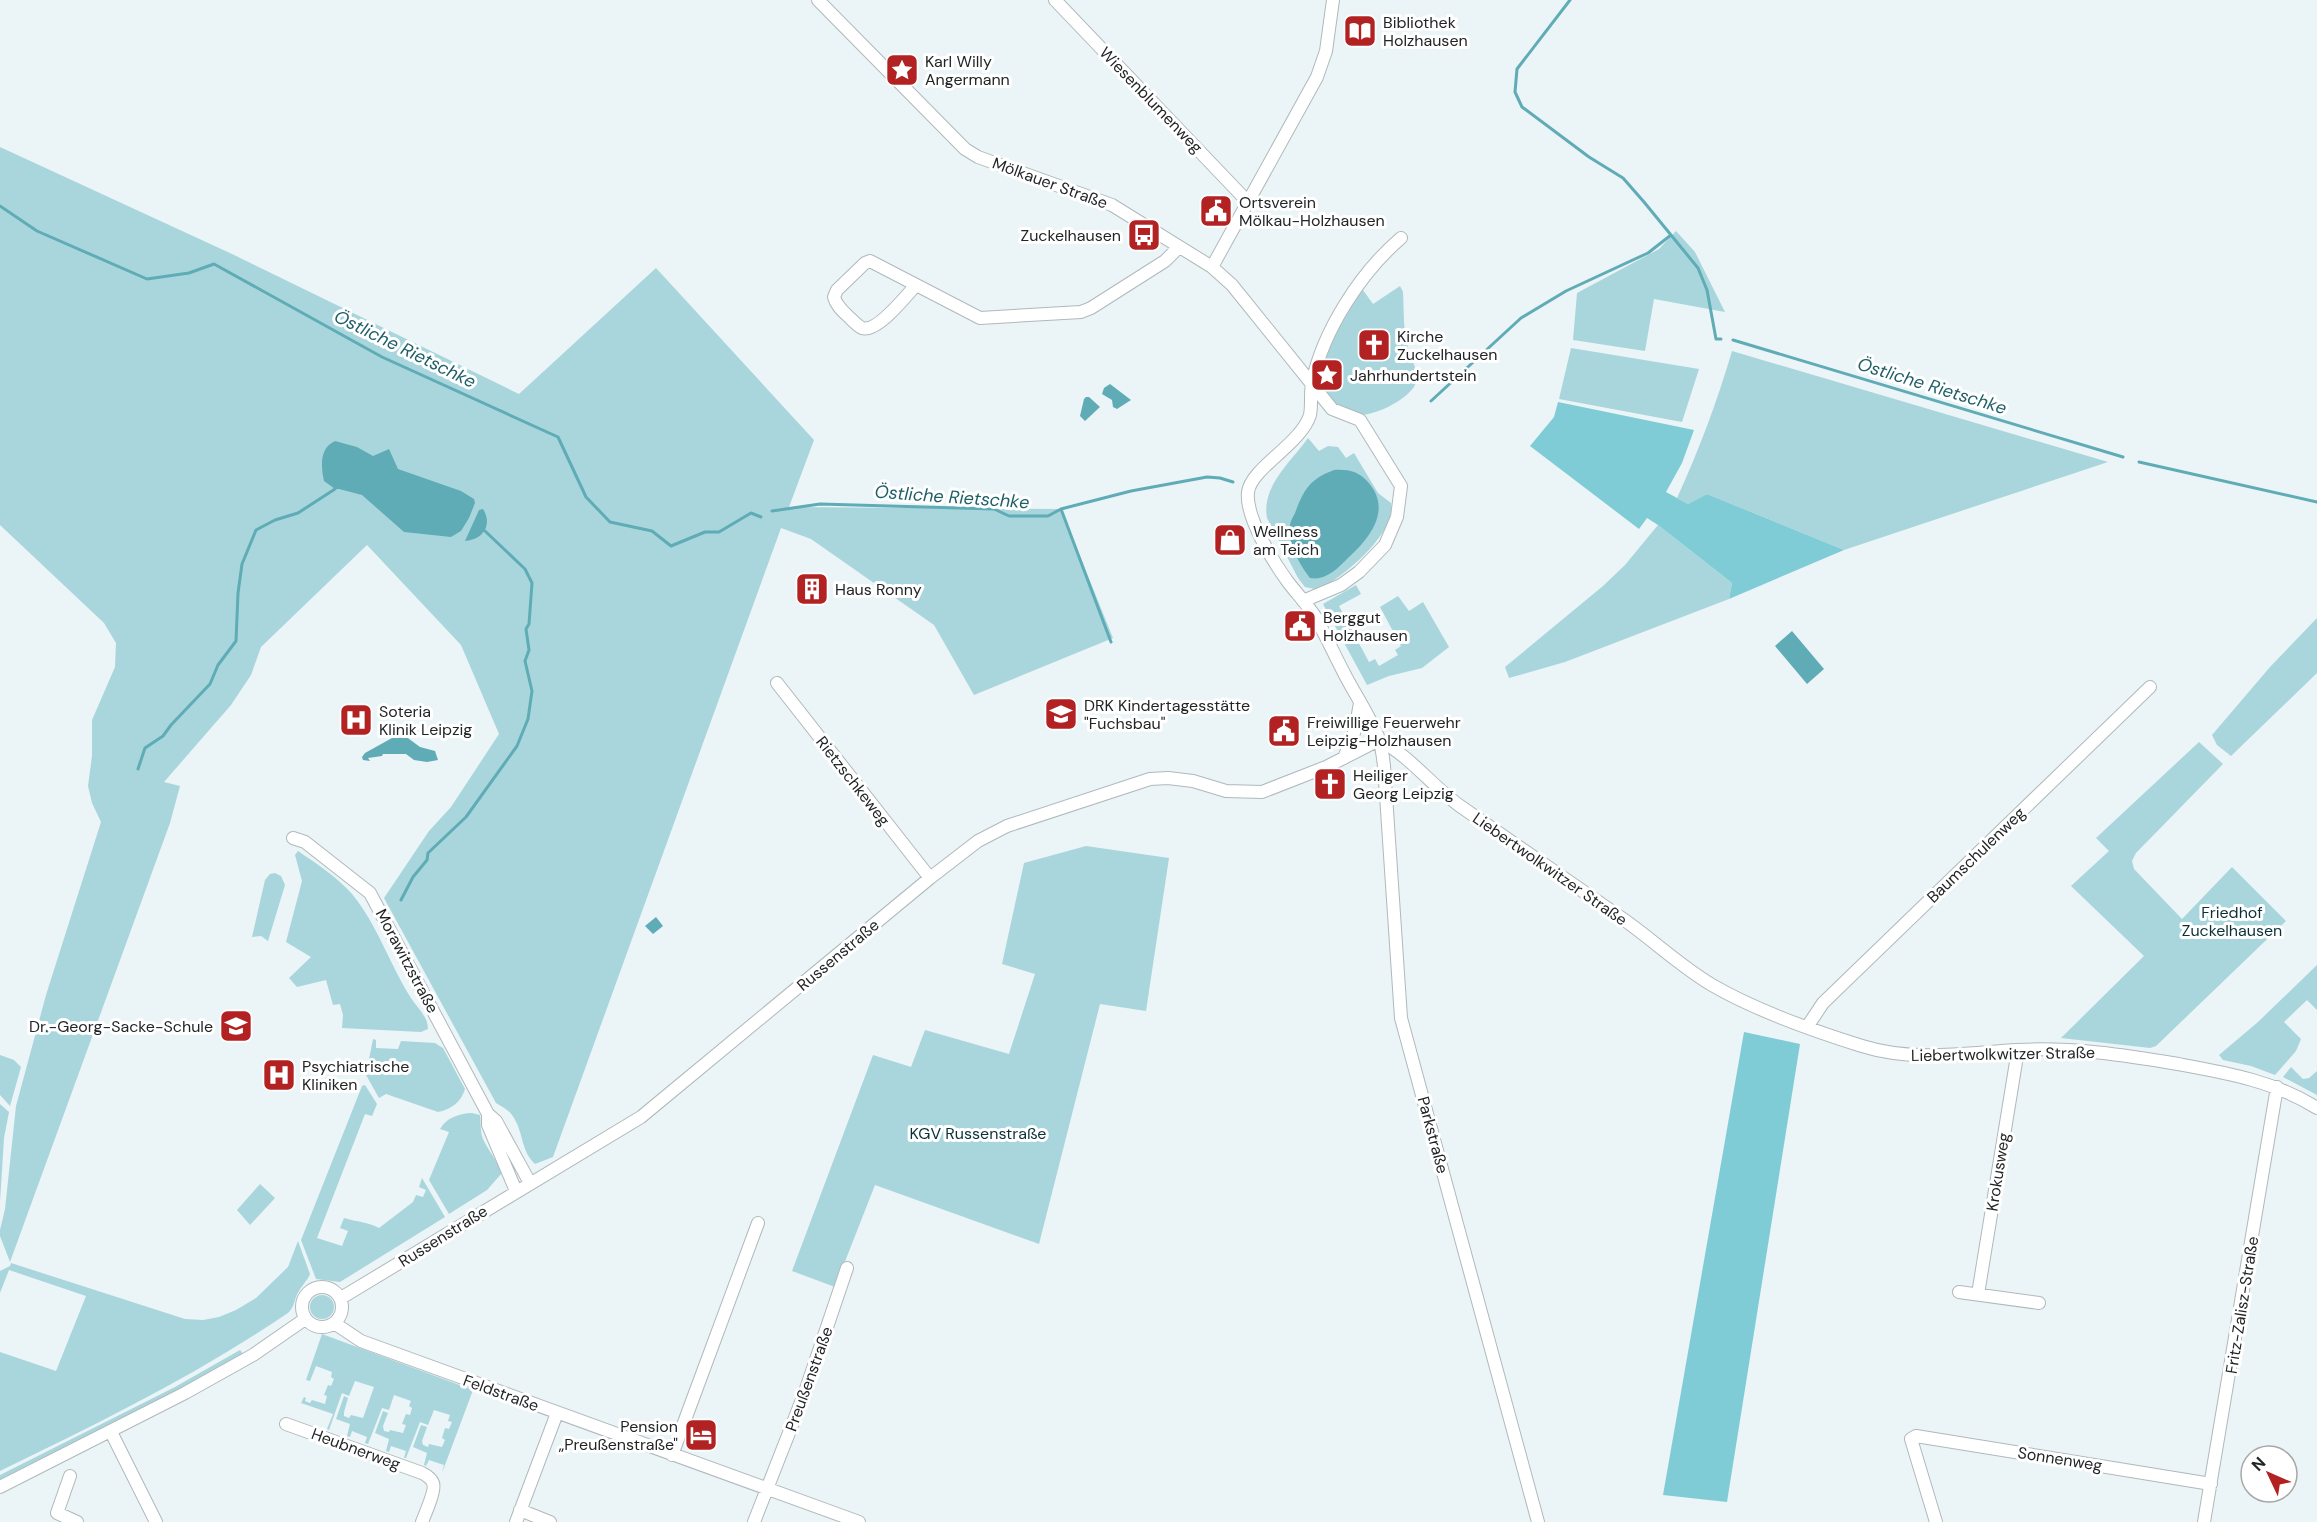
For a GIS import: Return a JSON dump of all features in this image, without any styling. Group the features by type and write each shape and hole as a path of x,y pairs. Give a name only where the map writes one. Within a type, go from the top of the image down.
{"street":[{"name":"Mölkauer Straße","path":"818,0 965,149 978,157 1112,205 1212,267 1232,285 1332,409 1360,420 1401,486 1397,517 1386,545 1359,572 1341,585 1303,601"},
{"name":"Wiesenblumenweg","path":"1055,0 1248,201"},
{"path":"1212,267 1317,77 1326,51 1333,0"},
{"path":"1379,740 1315,616 1281,572 1266,545 1249,505 1248,490 1253,481 1295,439 1307,422 1311,405 1311,385 1333,325 1367,272 1401,238"},
{"path":"916,285 880,323 869,328 862,328 856,323 837,305 834,297 837,290 870,261 980,318 1081,312 1165,261 1179,248"},
{"name":"Rietzschkeweg","path":"777,683 930,878"},
{"name":"Baumschulenweg","path":"1808,1026 1823,1003 2150,687"},
{"path":"1344,758 1356,728 1360,703"},
{"name":"Russenstraße","path":"341,1298 641,1117 978,841 1006,826 1140,782 1168,778 1193,781 1226,791 1262,792 1344,758 1379,740"},
{"name":"Liebertwolkwitzer Straße","path":"1379,740 1391,746 1440,792 1626,921 1682,966 1732,995 1808,1026 1863,1047 1901,1055 1942,1056 2018,1050 2094,1052 2131,1056 2236,1074 2277,1087 2317,1108"},
{"name":"Parkstraße","path":"1379,740 1384,766 1401,1018 1538,1522"},
{"name":"Morawitzstraße","path":"292,838 305,842 370,893 488,1114 499,1126 530,1183"},
{"name":"Krokusweg","path":"1978,1294 2018,1050"},
{"name":"Fritz-Zalisz-Straße","path":"2204,1522 2277,1087"},
{"name":"Morawitzstraße","path":"488,1114 488,1125 516,1191"},
{"path":"672,1455 758,1223"},
{"name":"Preußenstraße","path":"754,1522 806,1392 848,1268"},
{"path":"322,1286 331,1288 341,1298 342,1310 334,1323 320,1327 305,1319 302,1305 305,1295 312,1289 322,1286"},
{"path":"1959,1292 2039,1303"},
{"path":"0,1487 185,1393 253,1355 305,1319"},
{"name":"Feldstraße","path":"334,1323 361,1341 859,1522"},
{"path":"550,1522 518,1516 557,1413"},
{"name":"Heubnerweg","path":"286,1424 425,1475 434,1483 422,1522"},
{"path":"111,1432 156,1522"},
{"name":"Sonnenweg","path":"1936,1522 1911,1439 1916,1436 2211,1484"},
{"path":"70,1476 57,1513 77,1522"}],"green space":[{"path":"0,147 232,254 519,394 656,268 814,440 789,507 1061,509 1113,638 974,695 934,625 811,539 781,528 553,1157 535,1164 524,1147 516,1121 509,1112 496,1103 384,898 429,831 451,807 499,734 461,645 367,545 261,647 251,675 231,705 164,782 180,786 170,823 10,1262 0,1230 5,1209 16,1106 46,995 101,822 92,803 88,786 92,756 92,720 115,667 116,643 104,623 0,525"},
{"path":"1676,231 1695,252 1725,312 1654,299 1645,351 1573,340 1577,293 1659,249"},
{"path":"1400,286 1403,292 1406,337 1416,370 1416,382 1408,394 1392,405 1366,415 1352,414 1338,406 1323,386 1319,371 1324,354 1357,292 1363,290 1373,304"},
{"path":"1571,348 1699,369 1682,422 1559,399"},
{"path":"1732,351 2108,462 1844,550 1707,494 1688,504 1677,498 1707,426"},
{"path":"1308,438 1319,451 1328,446 1338,447 1346,458 1354,453 1378,493 1391,503 1390,515 1377,540 1342,575 1319,590 1305,587 1298,578 1267,518 1266,506 1268,495 1279,475"},
{"path":"1658,525 1732,583 1729,599 1565,662 1509,678 1505,667 1603,586 1625,565"},
{"path":"1356,585 1361,594 1339,606 1369,662 1375,659 1379,666 1398,655 1395,650 1401,646 1380,607 1398,596 1409,611 1423,602 1449,647 1422,668 1389,676 1367,685 1323,604"},
{"path":"2317,618 2317,673 2231,756 2217,745 2212,735 2270,667"},
{"name":"Friedhof Zuckelhausen","path":"2199,742 2223,764 2136,853 2132,861 2134,869 2182,919 2232,867 2286,921 2156,1046 2150,1048 2061,1038 2144,956 2071,886 2109,851 2096,838"},
{"name":"KGV Russenstraße","path":"1086,846 1169,858 1146,1011 1100,1004 1039,1244 875,1185 835,1287 792,1271 873,1055 911,1067 925,1030 1009,1054 1035,974 1002,964 1024,863"},
{"path":"298,851 340,882 361,906 403,985 424,1016 428,1029 421,1032 342,1028 343,1015 340,1004 333,1005 326,980 297,987 289,978 311,957 286,942 302,881 295,855"},
{"path":"275,873 281,876 285,885 268,941 261,936 252,937 265,880 270,874"},
{"path":"2317,965 2317,1010 2307,1000 2284,1022 2301,1039 2296,1051 2275,1075 2251,1066 2223,1060 2219,1055 2258,1022"},
{"path":"373,1039 376,1040 376,1048 398,1049 401,1041 435,1043 443,1048 465,1089 461,1098 452,1107 438,1112 386,1094 379,1098 366,1075"},
{"path":"0,1055 14,1060 21,1067 10,1106 0,1095"},
{"path":"2291,1067 2303,1079 2309,1078 2317,1071 2317,1095 2283,1077"},
{"path":"365,1085 377,1104 372,1116 365,1114 317,1238 342,1246 348,1231 340,1228 344,1218 379,1228 413,1202 416,1195 423,1197 426,1190 419,1187 422,1178 445,1217 340,1282 316,1279 301,1240 362,1086"},
{"path":"0,1104 9,1112 4,1138 0,1202"},
{"path":"472,1113 480,1115 483,1139 502,1173 487,1190 449,1214 429,1180 449,1132 440,1129 454,1117"},
{"path":"260,1184 275,1198 250,1225 237,1210"},
{"path":"298,1241 310,1274 288,1313 183,1378 0,1471 0,1352 56,1371 86,1296 9,1270 0,1293 0,1271 10,1266 11,1263 185,1319 203,1320 236,1310 256,1298 288,1267"},
{"path":"322,1295 330,1299 334,1307 330,1315 322,1319 314,1315 310,1307 314,1299"},
{"path":"322,1334 473,1390 442,1473 444,1465 429,1460 426,1466 424,1465 427,1453 413,1447 421,1425 427,1427 422,1441 423,1445 442,1447 445,1440 442,1438 445,1428 449,1429 452,1422 448,1421 450,1415 434,1410 428,1425 420,1422 406,1458 404,1458 406,1451 391,1446 389,1452 386,1451 389,1439 375,1433 383,1411 388,1413 383,1426 384,1431 403,1433 406,1425 402,1424 406,1414 410,1415 411,1401 394,1395 389,1410 382,1408 368,1444 365,1443 367,1437 352,1431 350,1437 347,1436 350,1424 336,1419 344,1396 348,1398 344,1416 363,1418 374,1387 355,1381 349,1396 342,1393 329,1430 327,1429 333,1414 301,1403 304,1397 305,1401 310,1403 312,1400 325,1404 327,1396 324,1395 328,1385 331,1386 334,1379 331,1377 332,1372 316,1366 310,1381 306,1380"},
{"path":"240,1350 243,1354 183,1389 0,1481 0,1475 175,1387"}],"shaded area":[{"path":"1110,384 1131,400 1117,409 1113,407 1112,400 1102,394 1104,388"},
{"path":"1086,397 1100,407 1085,421 1080,416"},
{"path":"1558,402 1694,430 1682,463 1666,492 1688,504 1707,494 1844,550 1729,599 1732,583 1658,525 1647,518 1639,529 1530,446 1554,417"},
{"path":"335,441 357,447 373,456 389,449 398,469 461,491 474,499 475,503 469,518 461,531 451,537 404,532 362,495 335,489 324,481 322,458 326,448"},
{"path":"1334,470 1352,472 1368,482 1378,502 1376,522 1365,541 1341,565 1326,576 1310,578 1292,546 1290,524 1302,497 1313,481"},
{"path":"483,509 487,521 484,531 477,538 465,541 479,510"},
{"path":"1792,631 1824,669 1807,684 1775,646"},
{"path":"401,733 420,747 435,751 438,760 427,762 414,760 406,754 383,754 368,758 370,761 363,760 365,753"},
{"path":"656,917 663,926 653,934 645,926"},
{"path":"1744,1032 1800,1044 1727,1502 1663,1495"}],"waterway":[{"path":"1570,0 1517,69 1515,92 1522,107 1589,157 1623,178 1644,202 1698,268 1707,290 1716,339 1721,339"},
{"name":"Östliche Rietschke","path":"0,206 37,231 147,279 189,273 214,264 382,357 558,437 586,497 610,522 652,531 671,546 705,532 719,532 751,513 761,517"},
{"name":"Östliche Rietschke","path":"1431,401 1521,318 1566,291 1648,253 1671,235"},
{"name":"Östliche Rietschke","path":"1733,340 2123,457"},
{"name":"Östliche Rietschke","path":"2139,462 2317,502"},
{"name":"Östliche Rietschke","path":"772,511 820,504 994,509 1009,516 1048,516 1061,509 1131,491 1207,477 1233,482"},
{"path":"138,769 145,748 163,736 210,684 218,665 236,641 242,564 256,530 275,520 298,513 335,489"},
{"path":"1061,509 1111,642"},
{"path":"401,900 413,877 427,860 428,853 466,817 517,746 528,719 532,691 525,661 529,650 526,629 529,624 532,583 525,569 485,531"}],"place":[{"name":"Bibliothek Holzhausen","path":"1360,31"},
{"name":"Karl Willy Angermann","path":"902,70"},
{"name":"Ortsverein Mölkau-Holzhausen","path":"1216,211"},
{"name":"Zuckelhausen","path":"1144,235"},
{"name":"Kirche Zuckelhausen","path":"1374,345"},
{"name":"Jahrhundertstein","path":"1327,375"},
{"name":"Wellness am Teich","path":"1230,540"},
{"name":"Haus Ronny","path":"812,589"},
{"name":"Berggut Holzhausen","path":"1300,626"},
{"name":"DRK Kindertagesstätte \"Fuchsbau\"","path":"1061,714"},
{"name":"Soteria Klinik Leipzig","path":"356,720"},
{"name":"Freiwillige Feuerwehr Leipzig-Holzhausen","path":"1284,731"},
{"name":"Heiliger Georg Leipzig","path":"1330,784"},
{"name":"Dr.-Georg-Sacke-Schule","path":"236,1026"},
{"name":"Psychiatrische Kliniken","path":"279,1075"},
{"name":"Pension „Preußenstraße\"","path":"701,1435"}]}
